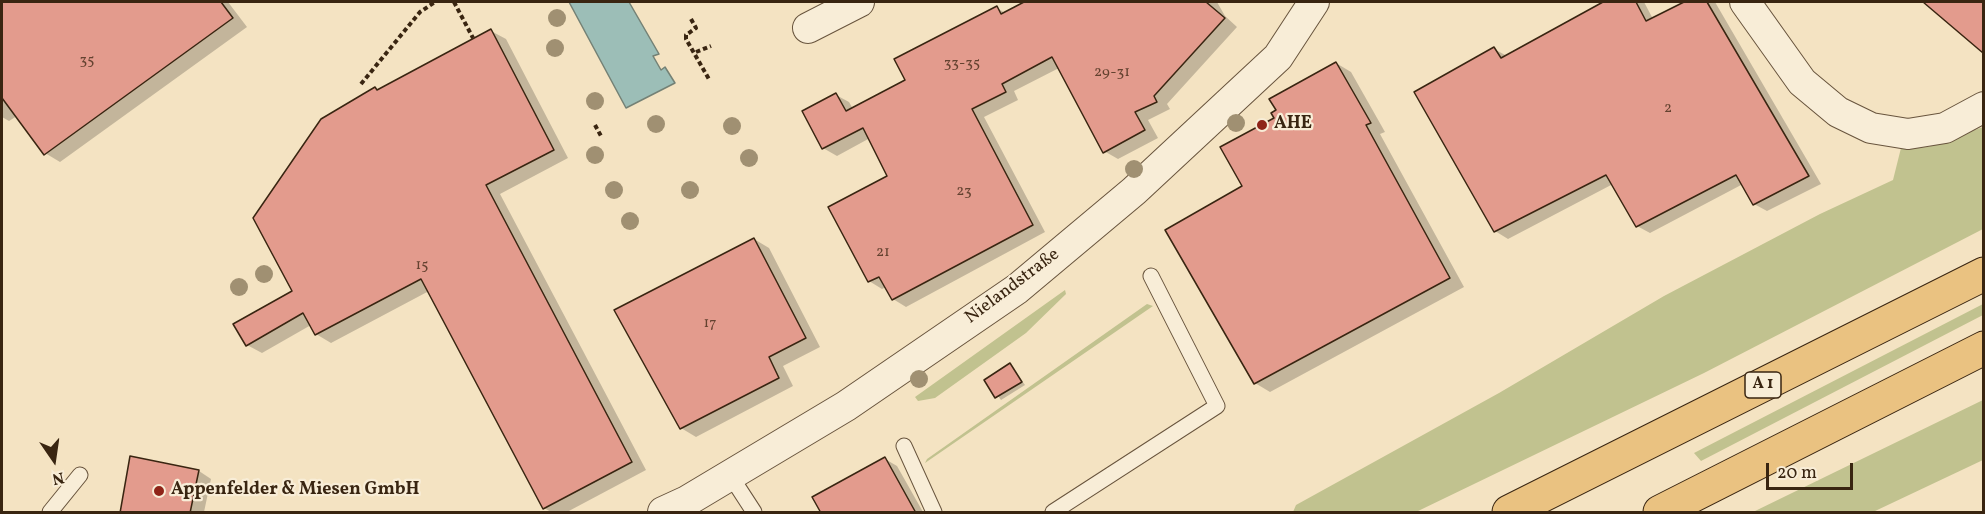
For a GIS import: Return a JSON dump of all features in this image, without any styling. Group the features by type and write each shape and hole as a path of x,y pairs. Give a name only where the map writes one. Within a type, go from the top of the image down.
{"highway":[{"name":"A 1","path":"1509,513 1983,274"},
{"path":"1660,513 1983,348"}],"street":[{"path":"808,28 859,2"},
{"name":"Nielandstraße","path":"663,513 872,389 1017,289 1134,192 1278,57 1314,2"},
{"path":"1745,2 1802,82 1838,112 1871,128 1908,134 1945,128 1983,107"}],"lane":[{"path":"1053,513 1217,406 1151,276"},
{"path":"904,446 934,513"},
{"path":"50,513 80,475"},
{"path":"730,475 754,513"}],"path":[{"path":"361,84 420,12 435,2"},
{"path":"453,2 473,38"},
{"path":"691,19 696,28 686,35 686,39 692,51 696,52 710,81"},
{"path":"696,52 711,46"},
{"path":"595,125 601,136"}],"green space":[{"path":"1983,127 1983,229 1704,373 1416,512 1293,512 1296,505 1499,393 1664,296 1820,214 1893,180 1901,148 1928,147"},
{"path":"1065,290 1066,294 1026,333 935,398 918,401 915,397"},
{"path":"1147,304 1153,306 925,463 927,459"},
{"path":"1983,304 1983,315 1701,461 1694,453"},
{"path":"1983,400 1983,460 1873,512 1753,512"}],"water":[{"path":"569,2 629,2 659,54 653,56 661,70 665,67 675,83 626,108"}],"building":[{"path":"2,2 221,2 233,18 44,155 2,98"},
{"path":"1024,2 1206,2 1225,18 1154,96 1157,102 1135,112 1145,130 1103,153 1052,57 1002,84 1006,92 972,109 1033,225 892,300 879,277 868,282 828,207 887,176 863,128 822,149 802,111 836,93 846,111 905,80 894,59 997,6 1001,14"},
{"path":"1603,2 1636,2 1646,21 1684,2 1707,2 1809,176 1753,205 1736,175 1636,227 1606,175 1494,232 1414,92 1494,47 1501,58"},
{"path":"1923,2 1983,2 1983,53"},
{"path":"491,29 554,150 486,185 632,462 543,509 421,279 315,335 303,313 246,346 233,324 292,291 253,218 321,119 375,87 377,90"},
{"path":"1336,62 1371,123 1366,125 1450,278 1254,384 1165,230 1242,186 1220,147 1274,118 1271,113 1276,110 1269,99"},
{"path":"754,238 806,338 769,357 779,378 680,429 614,310"},
{"path":"1010,363 1022,382 995,398 984,380"},
{"name":"Appenfelder & Miesen GmbH","path":"130,456 199,470 190,513 120,513"},
{"path":"885,457 916,513 821,513 812,497"}],"place":[{"name":"AHE","path":"1262,125"},
{"name":"Appenfelder & Miesen GmbH","path":"159,491"}]}
